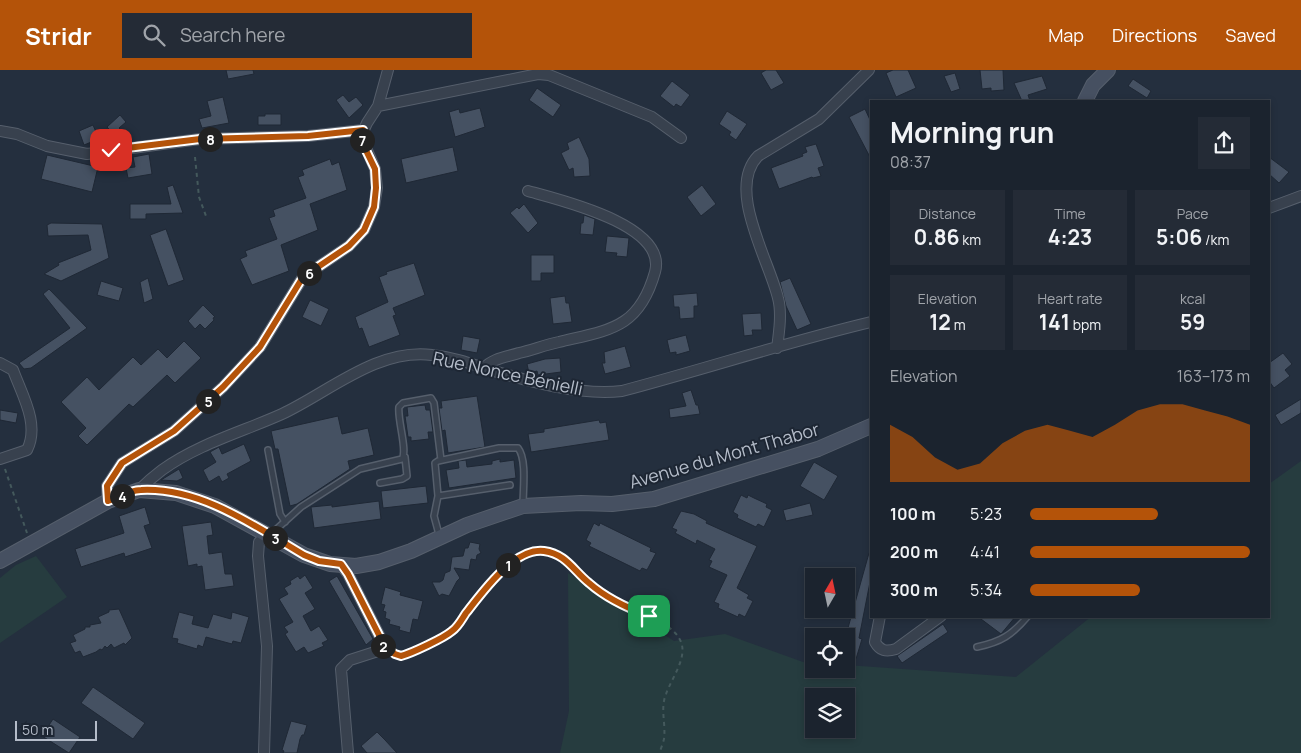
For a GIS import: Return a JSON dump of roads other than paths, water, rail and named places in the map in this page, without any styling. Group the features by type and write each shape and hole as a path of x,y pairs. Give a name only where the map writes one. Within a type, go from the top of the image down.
{"street":[{"path":"108,501 107,486 122,463 174,431 223,387 260,347 303,277 349,246 364,230 374,207 376,188 375,169 362,142 363,130 378,106 388,70"},
{"path":"777,348 780,332 779,300 754,228 746,195 747,178 751,164 758,156 819,119 869,70"},
{"path":"1086,100 1094,85 1108,70"},
{"path":"378,106 549,72 652,117 681,138"},
{"path":"0,132 17,134 47,146 88,154 200,139 308,136 363,130"},
{"path":"484,368 493,360 558,342 592,335 624,323 642,302 655,270 655,258 652,248 643,238 621,224 592,210 528,190"},
{"path":"1270,208 1301,196"},
{"name":"Rue Nonce Bénielli","path":"139,490 162,470 207,445 284,413 334,384 365,369 394,359 430,354 453,357 529,381 605,393 622,391 777,348 808,337 870,322"},
{"path":"0,363 13,370 32,424 32,440 27,450 1,459"},
{"name":"Avenue du Mont Thabor","path":"0,562 108,501 139,490 176,492 216,506 304,555 319,561 356,566 379,562 411,551 481,520 522,506 581,503 612,504 654,499 818,448 870,426"},
{"path":"264,753 267,646 258,556 259,542 270,535"},
{"path":"341,564 380,637 381,644 378,651 350,660 341,669 348,753"},
{"path":"880,618 875,642 880,648 889,651 896,649 938,618"}],"lane":[{"path":"380,483 402,479 407,476 398,414 399,407 403,403 431,398 434,403 441,460"},
{"path":"440,538 434,516 438,496 435,463 441,460 500,448 518,448 523,460 522,506"},
{"path":"268,450 280,514 285,522"},
{"path":"270,535 300,507 360,469 398,461 405,456"},
{"path":"438,496 510,485"},
{"path":"977,647 1000,642 1010,635 1026,618"}]}
